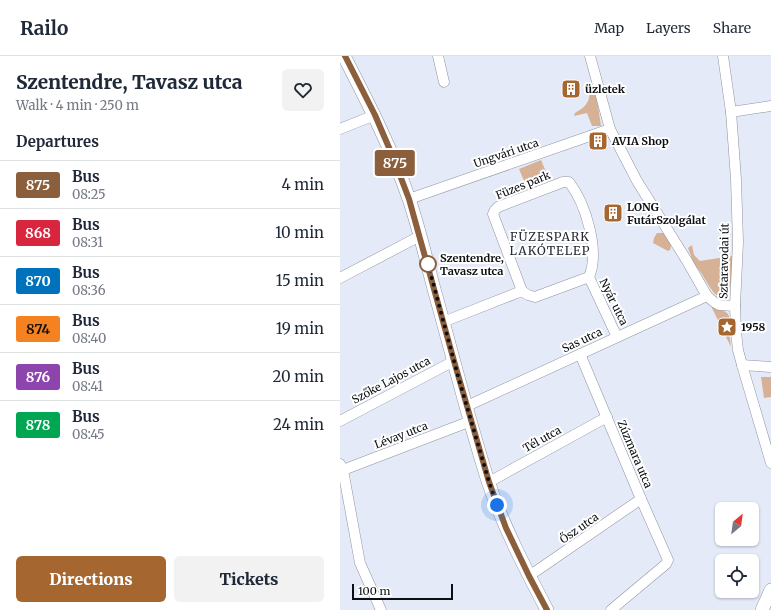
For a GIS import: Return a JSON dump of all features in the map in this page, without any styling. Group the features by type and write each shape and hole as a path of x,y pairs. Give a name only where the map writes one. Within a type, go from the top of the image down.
{"main road":[{"path":"344,56 375,115 409,199 489,482 506,528 547,610"},
{"path":"762,610 771,590"}],"street":[{"path":"438,56 444,82"},
{"path":"590,56 610,129 637,181 707,296 719,304 735,306"},
{"name":"Sztaravodai út","path":"723,56 731,112 736,179 738,242 735,306 738,350 770,458"},
{"path":"731,112 771,106"},
{"path":"340,129 375,115"},
{"name":"Ungvári utca","path":"409,199 610,129"},
{"name":"Füzes park","path":"522,290 493,214 498,207 563,182 569,182 574,188 582,205 590,229 593,247 592,270 589,277"},
{"path":"340,278 420,236"},
{"path":"443,322 522,290 528,295 535,297 589,277"},
{"name":"Nyár utca","path":"589,277 617,337"},
{"name":"Sas utca","path":"467,406 707,296"},
{"name":"Zúzmara utca","path":"580,354 668,560 668,562 611,610"},
{"name":"Szőke Lajos utca","path":"340,421 454,361"},
{"path":"742,365 771,367"},
{"name":"Tél utca","path":"489,482 607,417"},
{"name":"Lévay utca","path":"341,469 471,421"},
{"path":"341,469 360,563 381,610"},
{"name":"Ősz utca","path":"529,576 641,499"}],"shaded area":[{"path":"592,92 596,93 601,126 592,126 587,113 574,116 575,113 588,101"},
{"path":"541,160 547,174 525,183 519,169"},
{"path":"657,233 664,233 671,243 670,250 668,251 653,243"},
{"path":"692,245 694,255 700,261 732,256 732,280 728,291 724,295 719,297 711,289 699,270 692,264 688,248"},
{"path":"711,306 724,311 729,316 731,347"},
{"path":"761,377 771,377 771,397 764,398"}],"bus line":[{"name":"875","path":"345,56 375,115 409,199 489,482 506,528 547,610"}],"place":[{"name":"üzletek","path":"571,89"},
{"name":"AVIA Shop","path":"598,141"},
{"name":"LONG FutárSzolgálat","path":"613,213"},
{"name":"Szentendre, Tavasz utca","path":"428,264"},
{"name":"1958","path":"727,327"}],"district":[{"name":"FÜZESPARK LAKÓTELEP","path":"550,243"}],"route":[{"path":"428,264 458,376 497,505"}]}
